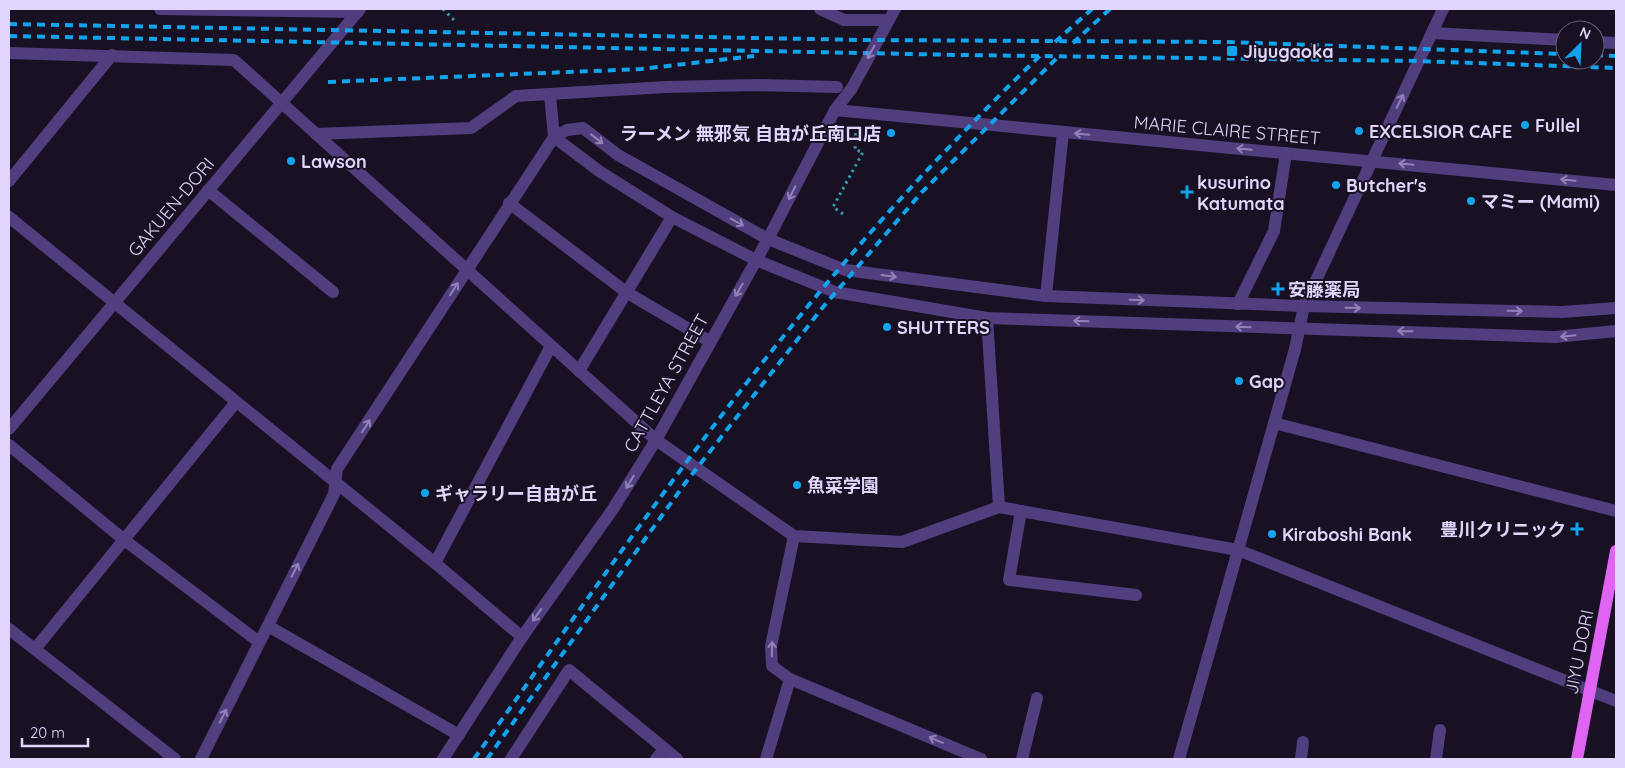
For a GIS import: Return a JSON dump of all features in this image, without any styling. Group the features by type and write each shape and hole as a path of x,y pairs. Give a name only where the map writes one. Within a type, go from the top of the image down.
{"main road":[{"name":"JIYU DORI","path":"1577,759 1615,570 1616,551"}],"street":[{"path":"160,9 356,13"},
{"path":"820,9 844,20 888,20"},
{"name":"CATTLEYA STREET","path":"443,759 522,637 613,509 656,440 709,341 768,239 835,110 852,88 894,9"},
{"path":"1179,759 1274,422 1304,306 1443,9"},
{"name":"GAKUEN-DORI","path":"9,429 356,13"},
{"path":"1432,33 1555,39"},
{"path":"9,53 234,60 656,440 794,536 902,542 999,507 1238,550 1616,701"},
{"path":"9,180 112,55"},
{"path":"316,134 471,128 516,96 684,86 838,87"},
{"path":"550,95 554,137 599,172 672,217 756,260 834,292 987,318 1555,337 1616,331"},
{"name":"MARIE CLAIRE STREET","path":"835,110 1616,185"},
{"path":"201,759 334,494 337,469 509,203 554,137 567,130 583,128 618,155 768,239 845,270 1046,296 1238,304 1562,312 1616,308"},
{"path":"1046,296 1063,132"},
{"path":"1238,304 1274,231 1286,154"},
{"path":"208,190 333,292"},
{"path":"509,203 626,292 709,341"},
{"path":"9,217 434,563 522,637"},
{"path":"579,371 672,217"},
{"path":"987,318 999,507"},
{"path":"434,563 551,346"},
{"path":"35,649 236,402"},
{"path":"1274,422 1616,511"},
{"path":"9,445 123,539 259,642"},
{"path":"1021,511 1009,580 1136,595"},
{"path":"794,536 771,646 772,666 790,679 981,759"},
{"path":"268,626 459,735"},
{"path":"9,630 175,759"},
{"path":"511,759 568,670 660,754 676,759"},
{"path":"766,759 790,679"},
{"path":"1022,759 1037,698"},
{"path":"1436,759 1440,730"},
{"path":"1301,759 1303,742"}],"path":[{"path":"443,9 454,20"},
{"path":"843,214 833,208 863,152 855,150 856,112"}],"railway":[{"path":"1055,42 1092,9"},
{"path":"1073,43 1110,9"},
{"path":"9,24 863,40 1225,42 1555,54"},
{"path":"9,36 961,55 1419,61 1616,68"},
{"path":"474,759 644,519 762,363 888,213 966,130 1042,54"},
{"path":"487,759 686,482 823,307 922,192 1060,55"},
{"path":"1605,55 1616,56"},
{"path":"328,82 641,69 754,56"}],"place":[{"name":"Jiyugaoka","path":"1232,51"},
{"name":"Fullel","path":"1525,125"},
{"name":"EXCELSIOR CAFE","path":"1359,131"},
{"name":"ラーメン 無邪気 自由が丘南口店","path":"891,133"},
{"name":"Lawson","path":"291,161"},
{"name":"Butcher's","path":"1336,185"},
{"name":"kusurino Katumata","path":"1187,192"},
{"name":"マミー (Mami)","path":"1471,201"},
{"name":"安藤薬局","path":"1278,289"},
{"name":"SHUTTERS","path":"887,327"},
{"name":"Gap","path":"1239,381"},
{"name":"魚菜学園","path":"797,485"},
{"name":"ギャラリー自由が丘","path":"425,493"},
{"name":"豊川クリニック","path":"1577,529"},
{"name":"Kiraboshi Bank","path":"1272,534"}]}
